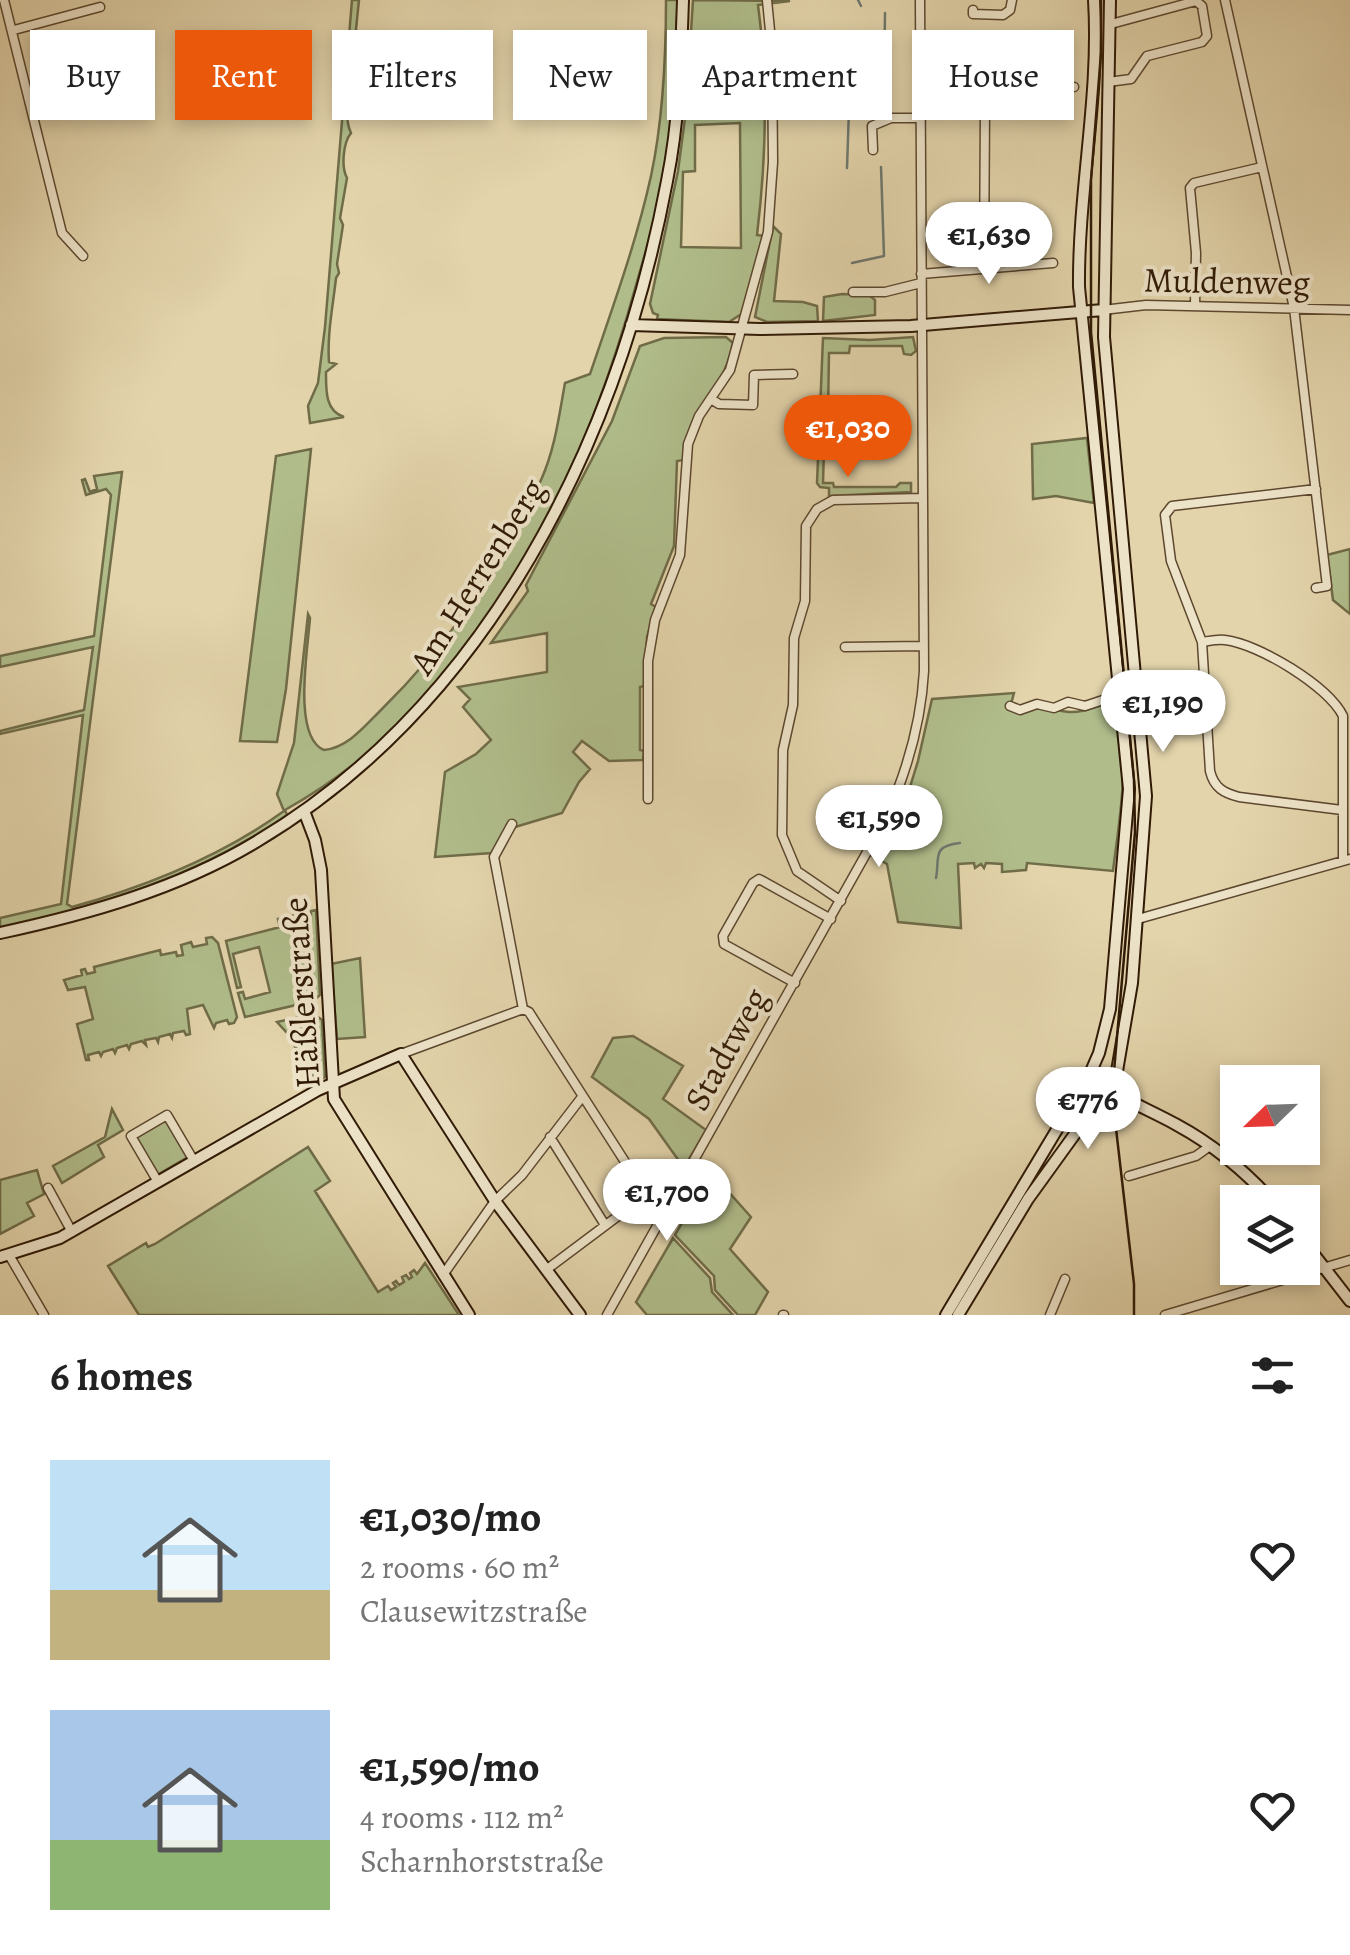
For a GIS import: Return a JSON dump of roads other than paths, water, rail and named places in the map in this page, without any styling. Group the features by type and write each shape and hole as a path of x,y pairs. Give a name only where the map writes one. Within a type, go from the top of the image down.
{"main road":[{"name":"Am Herrenberg","path":"0,933 100,908 173,882 253,844 360,768 445,683 473,646 531,554 574,472 607,398 631,325 668,180 683,0"},
{"path":"958,1315 1089,1076 1109,1018 1120,918 1128,763 1080,312 1080,230 1094,66 1094,0"},
{"path":"946,1315 1108,1090 1122,1059 1145,836 1145,782 1103,310 1108,82 1116,24 1110,0"},
{"path":"631,325 922,325 1103,310"},
{"name":"Häßlerstraße","path":"304,811 316,840 321,870 331,1084 338,1109 469,1315"},
{"path":"1120,918 1138,920"},
{"path":"5,1256 72,1232 331,1084 402,1054 495,1201 580,1315"},
{"path":"1089,1076 1210,1146 1256,1185"},
{"path":"1320,1263 1350,1300"}],"street":[{"path":"4,0 62,232 83,256"},
{"path":"648,799 650,638 680,555 692,431 730,370 764,255 771,203 772,51 767,0"},
{"name":"Stadtweg","path":"920,0 920,30"},
{"path":"973,10 973,14 1002,15 1010,10 1012,0"},
{"path":"1225,0 1294,308 1327,586 1316,588"},
{"path":"1108,82 1131,78 1147,56 1202,42 1207,36 1202,6 1196,1 1116,24"},
{"path":"14,30 100,6"},
{"path":"873,150 872,126 891,118 912,118"},
{"name":"Stadtweg","path":"607,1315 841,901 902,782 922,700 924,646 921,120"},
{"path":"984,268 985,120"},
{"path":"1195,305 1196,253 1190,188 1194,183 1262,168"},
{"path":"852,292 876,297 922,279 984,268 1052,263"},
{"name":"Muldenweg","path":"1103,310 1146,304 1350,310"},
{"path":"711,399 719,404 753,405 754,375 793,374"},
{"path":"1316,489 1172,506 1165,516 1171,561 1202,642 1210,771 1216,785 1239,797 1342,810"},
{"path":"841,901 797,871 782,836 783,750 793,706 794,638 805,601 806,526 818,509 833,500 922,498"},
{"path":"1138,920 1346,860 1342,716 1336,703 1272,658 1229,640 1202,642"},
{"path":"845,646 924,646"},
{"path":"1010,706 1020,710 1037,704 1054,708 1068,702 1081,706 1115,694"},
{"path":"1103,700 1118,721"},
{"path":"512,824 494,856 524,1008 660,1218"},
{"path":"794,983 724,944 723,936 753,883 759,879 832,917"},
{"path":"402,1054 524,1008"},
{"path":"443,1275 495,1201 522,1174 582,1097"},
{"path":"158,1182 131,1136 167,1115 194,1162"},
{"path":"550,1137 605,1226"},
{"path":"1128,1176 1196,1156 1210,1146"},
{"path":"48,1188 72,1232"},
{"path":"546,1270 646,1195"},
{"path":"5,1256 44,1315"},
{"path":"1165,1315 1350,1260"},
{"path":"1050,1315 1066,1279"}],"waterway":[{"path":"858,0 861,6"},
{"path":"885,13 885,30"},
{"path":"847,168 849,120"},
{"path":"852,263 884,256 881,167"},
{"path":"936,878 941,850 960,843"}],"tram line":[{"path":"1101,0 1091,180 1091,332 1134,780 1135,832 1112,1094 1134,1284 1134,1315"}]}
